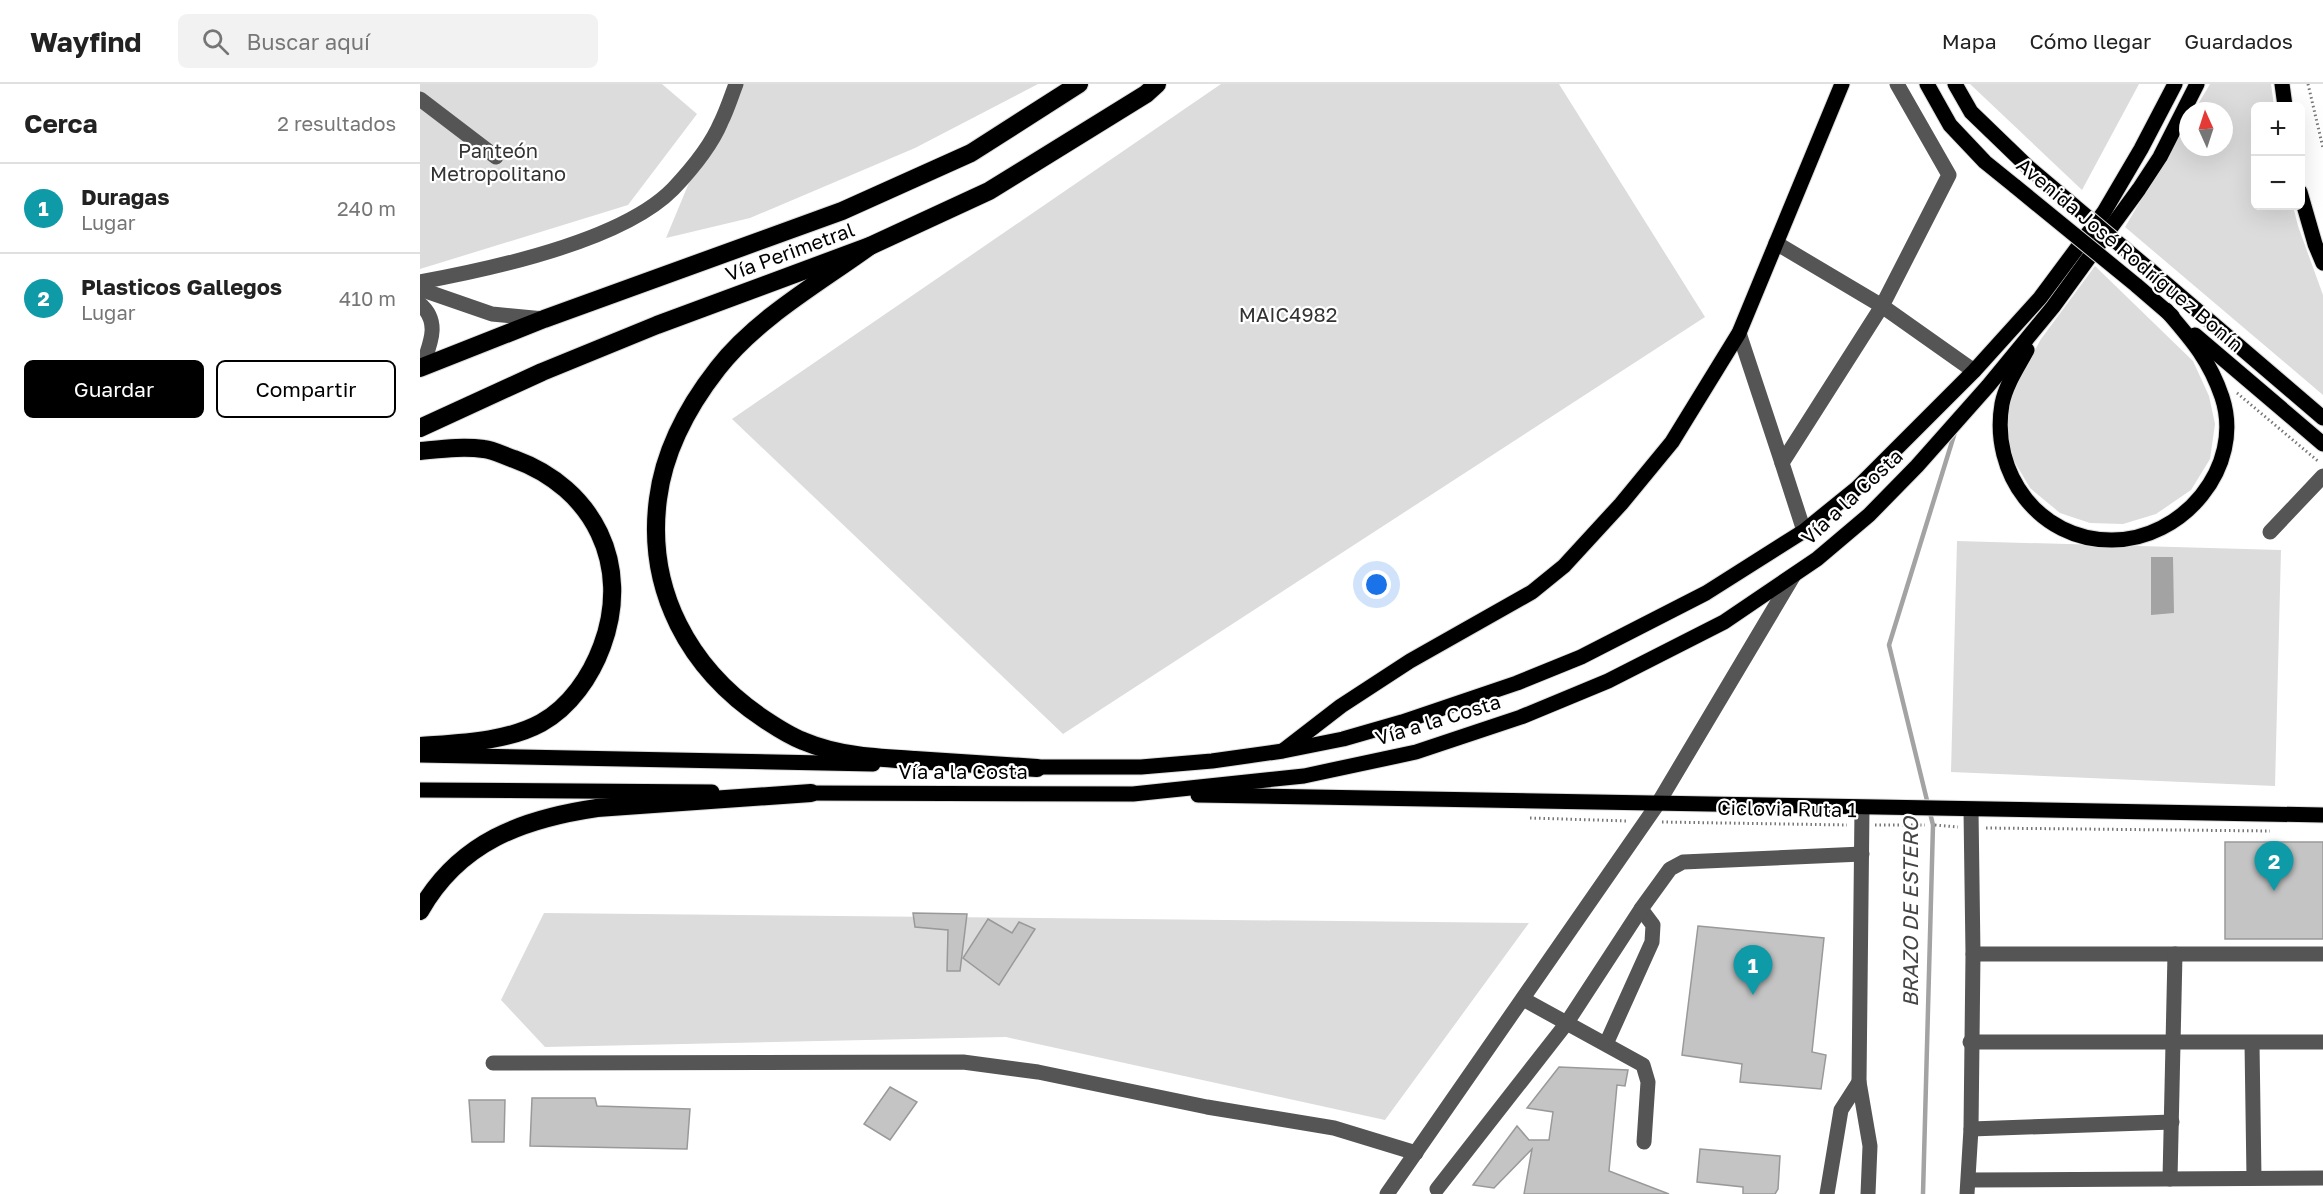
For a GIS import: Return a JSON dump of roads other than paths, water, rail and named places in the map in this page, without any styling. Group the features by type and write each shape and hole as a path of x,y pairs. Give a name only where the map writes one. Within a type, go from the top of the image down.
{"highway":[{"name":"Vía Perimetral","path":"421,368 544,319 842,211 971,153 1079,84"},
{"name":"Vía Perimetral","path":"420,428 542,372 647,329 870,246 989,190 1146,94 1157,84"},
{"path":"870,246 749,334 719,367 693,404 668,460 658,498 656,537 659,570 666,594 682,633 717,681 740,702 804,741 874,757 1037,768"},
{"path":"420,451 455,447 486,449 537,467 585,507 600,533 610,561 612,595 609,627 586,680 566,703 541,723 508,735 420,746"},
{"path":"420,911 438,884 456,864 478,847 528,823 563,813 597,808 811,793"}],"main road":[{"path":"1283,751 1341,706 1410,662 1532,592 1564,566 1621,504 1672,442 1739,333 1842,84"},
{"name":"Avenida José Rodríguez Bonín","path":"1927,84 1950,125 1985,162 2166,310 2323,444"},
{"name":"Avenida José Rodríguez Bonín","path":"1955,84 1971,111 2028,167 2323,418"},
{"name":"Vía a la Costa","path":"420,755 1037,768 1141,767 1212,761 1283,751 1343,739 1402,722 1517,683 1581,657 1706,593 1804,531 1857,488 1974,371 2040,298 2104,212 2175,84"},
{"name":"Vía a la Costa","path":"420,790 1133,794 1304,776 1426,749 1521,717 1608,681 1724,622 1817,560 1869,515 1917,466 1988,386 2053,307 2145,181 2160,157 2197,84"},
{"path":"2282,84 2284,102"},
{"path":"2305,207 2315,244 2323,263"},
{"path":"2053,307 2008,386 2002,402 1999,430 2003,457 2013,482 2040,513 2058,526 2082,536 2111,540 2141,537 2170,525 2188,512 2206,491 2221,460 2226,431 2222,399 2197,345 2166,310"},
{"path":"1133,794 2323,815"}],"street":[{"path":"420,282 489,269 586,238 621,224 648,209 673,189 701,154 721,124 736,84"},
{"path":"1782,463 1882,306 1949,175 1896,84"},
{"path":"420,99 496,157"},
{"path":"1776,243 1882,306 1974,371"},
{"path":"420,289 492,314 544,319"},
{"path":"421,368 433,338 432,322 424,307 435,294"},
{"path":"1739,333 1804,531"},
{"path":"2270,532 2323,476"},
{"path":"1387,1194 1657,805 1794,574"},
{"path":"1862,808 1859,1082 1870,1146 1868,1194"},
{"path":"1971,810 1971,1129 1968,1187 2170,1179 2323,1178"},
{"path":"1437,1189 1566,1024 1670,869 1683,862 1862,854"},
{"path":"1606,1044 1652,942 1653,925 1641,909"},
{"path":"1972,954 2323,954"},
{"path":"2170,1179 2175,954"},
{"path":"1522,999 1643,1065 1647,1072 1648,1082 1644,1142"},
{"path":"1970,1042 2323,1042"},
{"path":"2252,1043 2254,1178"},
{"path":"493,1063 963,1062 1038,1072 1207,1107 1334,1128 1416,1153"},
{"path":"1827,1194 1841,1110 1859,1082"},
{"path":"1971,1129 2172,1122"}],"waterway":[{"name":"BRAZO DE ESTERO","path":"1923,1194 1933,825 1889,645 1955,432"}],"place":[{"name":"Plasticos Gallegos","path":"2274,891"},
{"name":"Duragas","path":"1753,995"}],"park label":[{"name":"Panteón Metropolitano","path":"498,162"},
{"name":"MAIC4982","path":"1288,315"}]}
